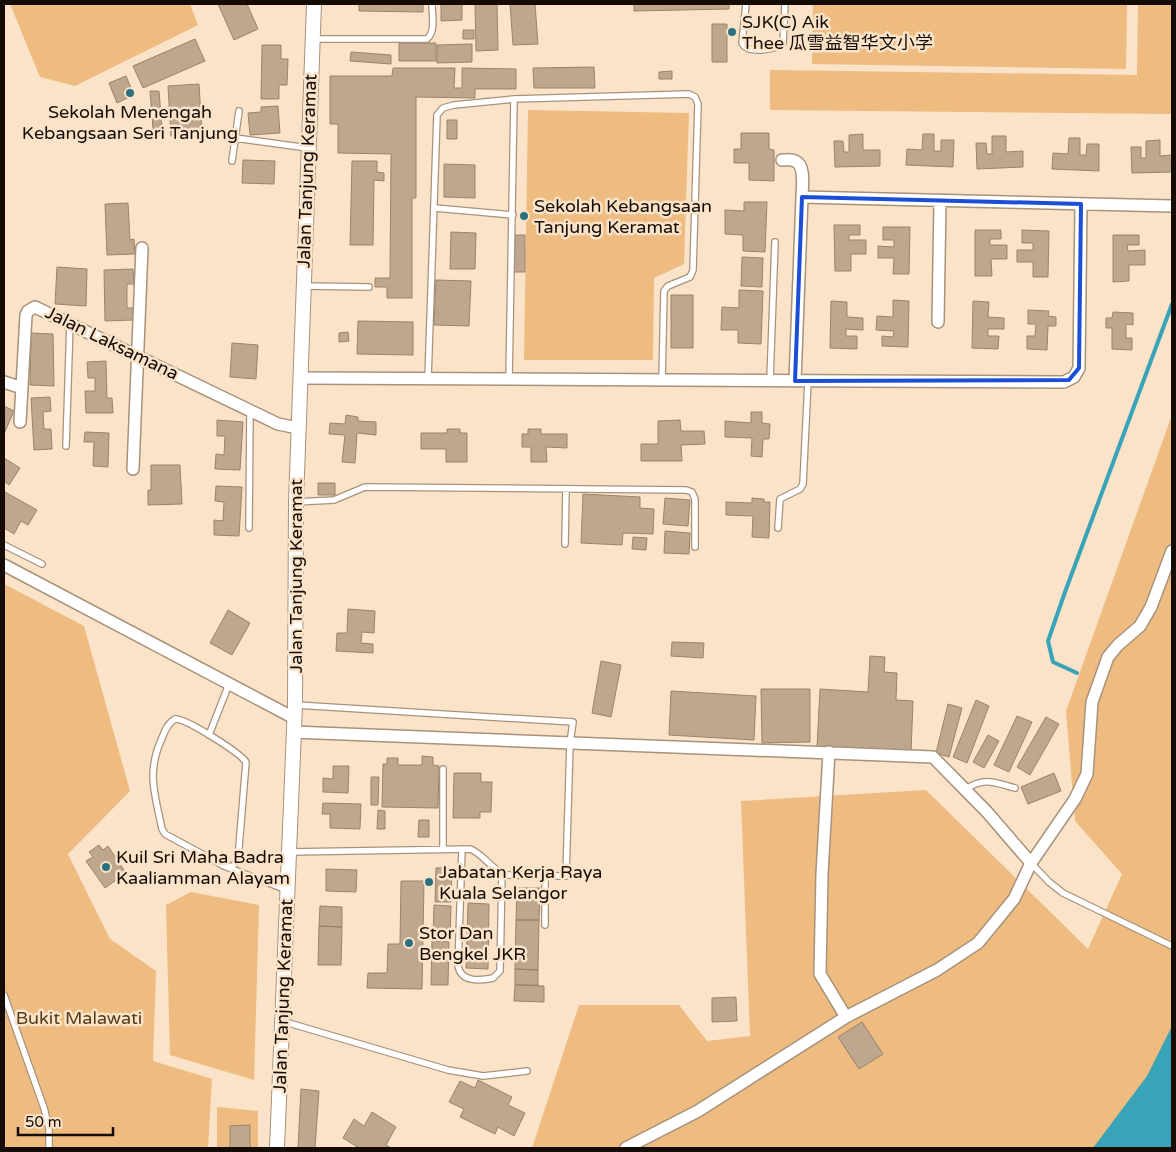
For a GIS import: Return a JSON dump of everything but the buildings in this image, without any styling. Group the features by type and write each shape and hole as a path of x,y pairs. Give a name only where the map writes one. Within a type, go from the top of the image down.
{"street":[{"name":"Jalan Tanjung Keramat","path":"277,1148 295,712 296,502 314,4"},
{"path":"782,160 796,161 801,166 802,197 795,381"},
{"path":"802,197 1172,206"},
{"path":"938,322 940,201"},
{"path":"301,378 1064,382 1077,373 1079,368 1081,204"},
{"path":"133,469 142,248"},
{"name":"Jalan Laksamana","path":"20,422 26,315 28,311 35,307 70,322 278,424 298,428"},
{"path":"4,382 22,388"},
{"path":"626,1148 698,1110 846,1017 938,970 978,944 1014,899 1031,863 1075,799 1087,774 1092,702 1108,657 1118,644 1140,626 1151,607 1172,551"},
{"path":"4,565 229,684 295,712"},
{"path":"293,732 933,757 1031,863"},
{"path":"829,752 822,874 820,974 846,1017"}],"lane":[{"path":"312,39 427,39 430,37 432,30 432,4"},
{"path":"746,4 742,43 750,50 777,47 783,43 784,4"},
{"path":"428,379 437,115 440,111 443,108 454,105 514,99 688,94 697,100 693,270 690,277 668,286 664,291 662,380"},
{"path":"509,380 514,99"},
{"path":"232,161 239,111"},
{"path":"235,138 308,148"},
{"path":"435,208 513,215"},
{"path":"770,380 775,242"},
{"path":"303,286 370,287"},
{"path":"66,446 70,322"},
{"path":"778,528 780,499 800,489 803,484 808,381"},
{"path":"249,528 250,410"},
{"path":"296,502 334,500 365,487 689,490 695,499 695,547"},
{"path":"565,544 566,489"},
{"path":"4,545 42,564"},
{"path":"209,735 229,684"},
{"path":"289,852 462,849 476,852 502,874 566,876 570,743 573,722 295,712"},
{"path":"224,866 233,866 238,858 246,762 242,757 209,735 180,719 171,721 156,753 152,781 162,829 165,834 224,866 287,890"},
{"path":"443,850 444,769"},
{"path":"965,790 987,781 1015,788"},
{"path":"462,849 458,966 462,976 467,978 493,978 500,971 502,874"},
{"path":"1031,863 1049,882 1063,893 1172,946"},
{"path":"545,876 545,925"},
{"path":"4,995 44,1108 49,1128 49,1148"},
{"path":"282,1021 448,1070 483,1076 527,1070"}],"highlighted area":[{"path":"802,197 1081,204 1079,368 1069,380 795,381"}],"green space":[{"path":"10,4 190,4 198,25 75,86 40,77"},
{"path":"813,4 1127,4 1126,69 812,64"},
{"path":"1138,4 1172,4 1172,114 770,110 770,70 1137,75"},
{"path":"528,110 689,113 684,264 654,278 653,360 524,360"},
{"path":"1172,415 1172,1077 1122,1148 532,1148 579,1005 679,1005 707,1041 750,1036 741,801 926,790 1088,949 1122,874 1075,821 1066,711"},
{"name":"Bukit Malawati","path":"4,584 84,626 130,791 68,854 110,939 156,971 153,1061 212,1079 208,1148 4,1148"},
{"path":"191,892 259,905 254,1080 170,1055 166,905"},
{"path":"217,1107 258,1111 258,1148 217,1148"}],"water":[{"path":"1172,1026 1172,1148 1093,1148 1147,1076"}],"waterway":[{"path":"1077,673 1053,662 1048,641 1172,304"}],"place":[{"name":"SJK(C) Aik Thee 瓜雪益智华文小学","path":"732,32"},
{"name":"Sekolah Menengah Kebangsaan Seri Tanjung","path":"130,93"},
{"name":"Sekolah Kebangsaan Tanjung Keramat","path":"524,216"},
{"name":"Kuil Sri Maha Badra Kaaliamman Alayam","path":"106,867"},
{"name":"Jabatan Kerja Raya Kuala Selangor","path":"429,882"},
{"name":"Stor Dan Bengkel JKR","path":"409,943"}]}
